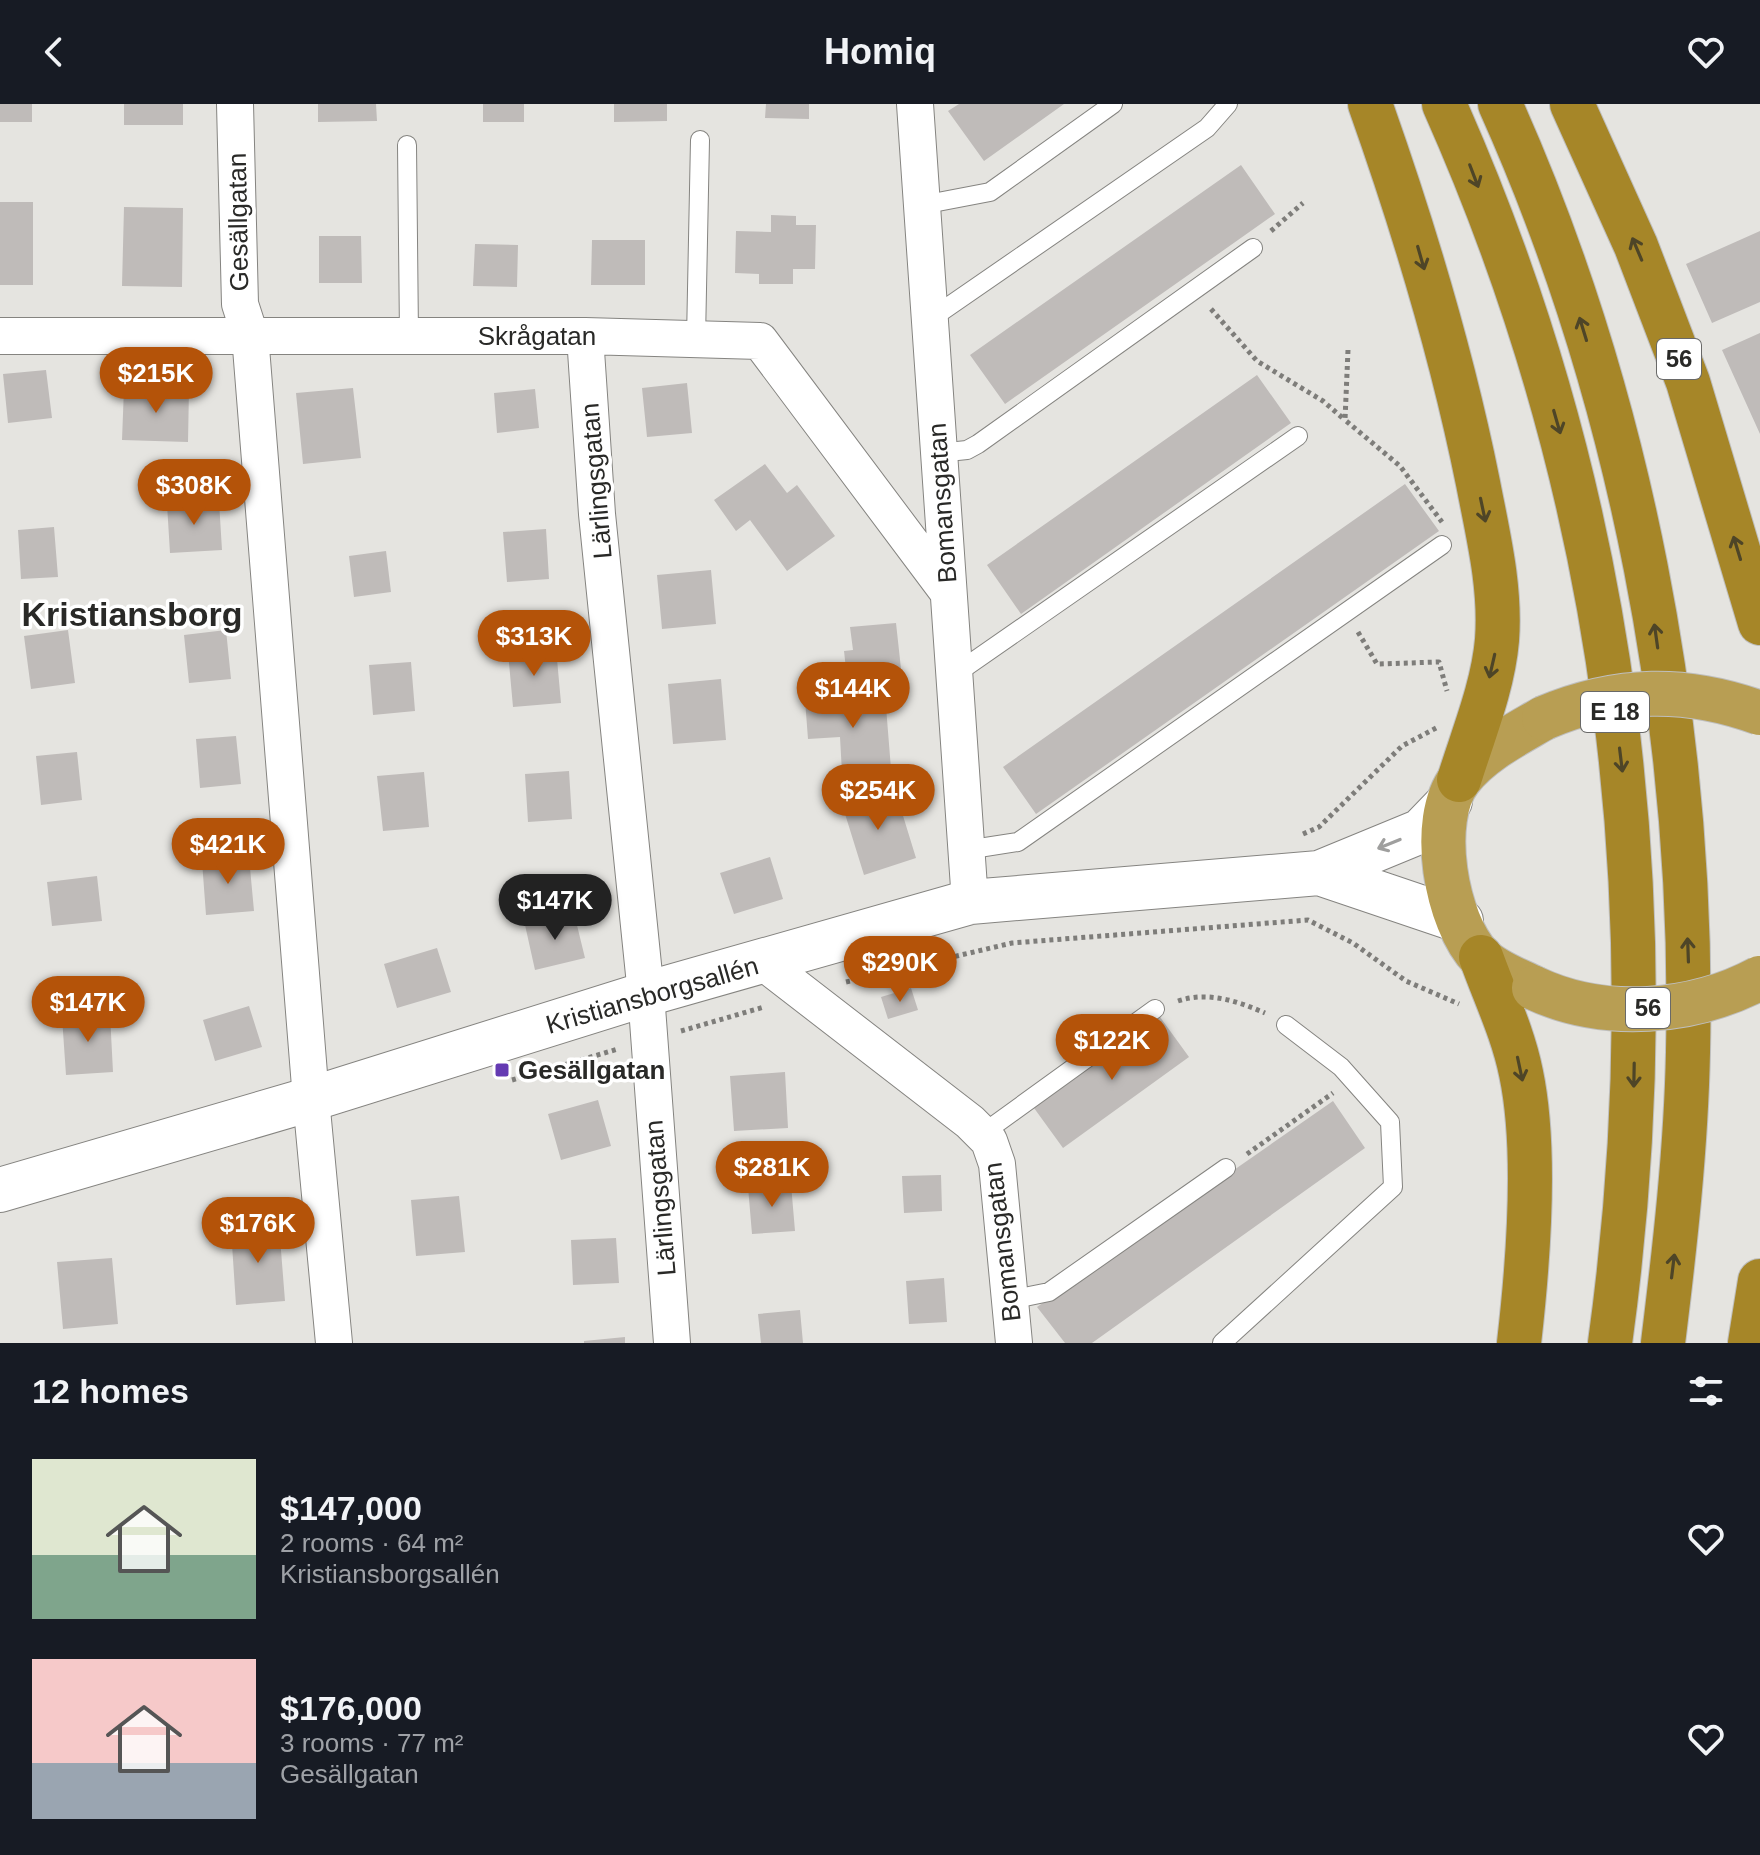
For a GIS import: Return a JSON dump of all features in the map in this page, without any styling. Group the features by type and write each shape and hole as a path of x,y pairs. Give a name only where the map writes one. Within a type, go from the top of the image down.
{"highway":[{"path":"1370,104 1419,248 1443,337 1492,554 1497,638 1469,714 1443,860 1449,892 1471,939"},
{"name":"E 18","path":"1444,104 1531,331 1563,443 1605,624 1627,803 1636,965 1633,1138 1610,1343"},
{"name":"E 18","path":"1500,104 1567,276 1627,483 1647,572 1680,809 1688,1052 1681,1185 1663,1343"},
{"name":"56","path":"1572,104 1636,246 1678,353 1760,623"},
{"path":"1454,791 1484,756 1544,718 1620,694 1668,692 1707,697 1760,713"},
{"name":"56","path":"1471,939 1519,1003 1665,1008 1731,991 1760,978"},
{"path":"1519,1003 1522,1076 1529,1129 1526,1265 1519,1343"},
{"path":"1750,1343 1760,1281"}],"street":[{"name":"Gesällgatan","path":"235,104 240,304 250,335 311,1099 334,1343"},
{"name":"Bomansgatan","path":"915,104 970,902"},
{"name":"Skrågatan","path":"0,336 585,336 760,341 948,592"},
{"name":"Lärlingsgatan","path":"585,336 597,514 646,994 672,1343"},
{"name":"Kristiansborgsallén","path":"0,1190 311,1099 646,994 970,902 1308,855 1421,831 1454,791"},
{"name":"Kristiansborgsallén","path":"1308,855 1471,939"},
{"name":"Bomansgatan","path":"763,962 989,1141 997,1164 1014,1343"}],"lane":[{"path":"922,205 990,192 1113,104"},
{"path":"929,320 1195,137 1228,104"},
{"path":"696,339 700,140"},
{"path":"407,145 409,335"},
{"path":"938,453 967,450 978,444 1253,248"},
{"path":"954,675 1298,436"},
{"path":"966,850 1018,842 1442,545"},
{"path":"982,1134 1155,1009"},
{"path":"1222,1343 1393,1187 1390,1122 1353,1080 1286,1025"},
{"path":"1010,1300 1049,1292 1226,1168"}],"path":[{"path":"1253,248 1303,203"},
{"path":"1195,290 1257,361 1323,401 1400,466 1446,529 1442,545"},
{"path":"1345,420 1348,350"},
{"path":"1308,855 1319,827 1402,746 1469,714 1439,662 1377,664 1346,612"},
{"path":"842,982 1012,943 1308,920 1353,943 1425,991 1519,1003"},
{"path":"1155,1009 1192,996 1225,998 1286,1025"},
{"path":"672,1033 770,1005"},
{"path":"1226,1168 1353,1080"}],"building":[{"path":"0,104 32,104 32,122 0,122"},
{"path":"124,104 183,104 183,125 124,125"},
{"path":"318,104 376,104 377,121 318,122"},
{"path":"483,104 524,104 524,122 483,122"},
{"path":"614,104 667,104 667,121 614,122"},
{"path":"766,104 809,104 809,119 765,118"},
{"path":"959,104 1064,104 984,161 948,111"},
{"path":"1241,165 1275,214 1005,404 970,355"},
{"path":"0,202 33,202 33,285 0,285"},
{"path":"124,207 183,208 182,287 122,286"},
{"path":"771,215 796,216 796,225 816,225 815,269 793,269 793,284 759,284 759,274 735,273 736,231 771,232"},
{"path":"1760,231 1760,302 1712,323 1686,264"},
{"path":"319,236 361,236 362,283 319,283"},
{"path":"592,240 645,240 645,285 591,285"},
{"path":"475,244 518,245 517,287 473,286"},
{"path":"1760,333 1760,434 1722,350"},
{"path":"46,370 52,418 8,423 3,374"},
{"path":"1257,375 1291,423 1021,614 987,565"},
{"path":"687,383 692,433 647,437 642,388"},
{"path":"124,388 189,389 188,442 122,440"},
{"path":"353,388 361,458 303,464 296,393"},
{"path":"535,389 539,428 497,433 494,393"},
{"path":"765,464 787,493 797,485 835,536 787,571 750,520 736,531 714,500"},
{"path":"1405,484 1439,531 1036,814 1003,767"},
{"path":"219,501 222,550 170,553 167,504"},
{"path":"54,527 58,577 21,579 18,530"},
{"path":"546,529 549,579 507,582 503,532"},
{"path":"386,551 391,592 354,597 349,556"},
{"path":"711,570 716,624 662,629 657,575"},
{"path":"896,623 903,687 856,692 853,669 846,669 844,651 853,650 850,627"},
{"path":"68,630 75,683 31,689 24,636"},
{"path":"226,630 231,679 189,683 184,635"},
{"path":"556,648 561,703 513,707 508,652"},
{"path":"411,662 415,711 373,715 369,665"},
{"path":"721,679 726,740 673,744 668,684"},
{"path":"885,694 891,769 842,773 840,737 808,739 805,700"},
{"path":"236,736 241,784 200,788 196,739"},
{"path":"77,752 82,800 41,805 36,756"},
{"path":"569,771 572,819 528,822 525,774"},
{"path":"424,772 429,827 383,831 377,776"},
{"path":"896,793 916,858 864,875 841,801 862,794 865,803"},
{"path":"249,857 254,911 206,915 202,861"},
{"path":"770,857 783,899 734,914 720,873"},
{"path":"97,876 102,921 52,926 47,882"},
{"path":"574,913 585,958 535,970 525,925"},
{"path":"437,948 451,992 397,1008 384,964"},
{"path":"911,988 918,1010 888,1019 881,997"},
{"path":"249,1006 262,1047 215,1061 203,1020"},
{"path":"110,1014 113,1072 66,1075 62,1017"},
{"path":"1160,1017 1189,1057 1063,1148 1034,1108"},
{"path":"785,1072 788,1128 734,1131 730,1076"},
{"path":"598,1100 611,1146 561,1160 548,1114"},
{"path":"1333,1101 1365,1148 1092,1343 1065,1343 1037,1307"},
{"path":"941,1175 942,1211 904,1213 902,1176"},
{"path":"791,1184 795,1231 752,1234 748,1187"},
{"path":"459,1196 465,1252 416,1256 411,1200"},
{"path":"279,1225 285,1301 236,1305 231,1229"},
{"path":"616,1238 619,1283 573,1285 571,1240"},
{"path":"112,1258 118,1324 63,1329 57,1262"},
{"path":"944,1278 947,1322 909,1324 906,1281"},
{"path":"800,1310 803,1343 761,1343 758,1314"},
{"path":"625,1337 625,1343 584,1343 584,1341"}],"place":[{"name":"Gesällgatan","path":"502,1070"}],"district":[{"name":"Kristiansborg","path":"132,614"}]}
